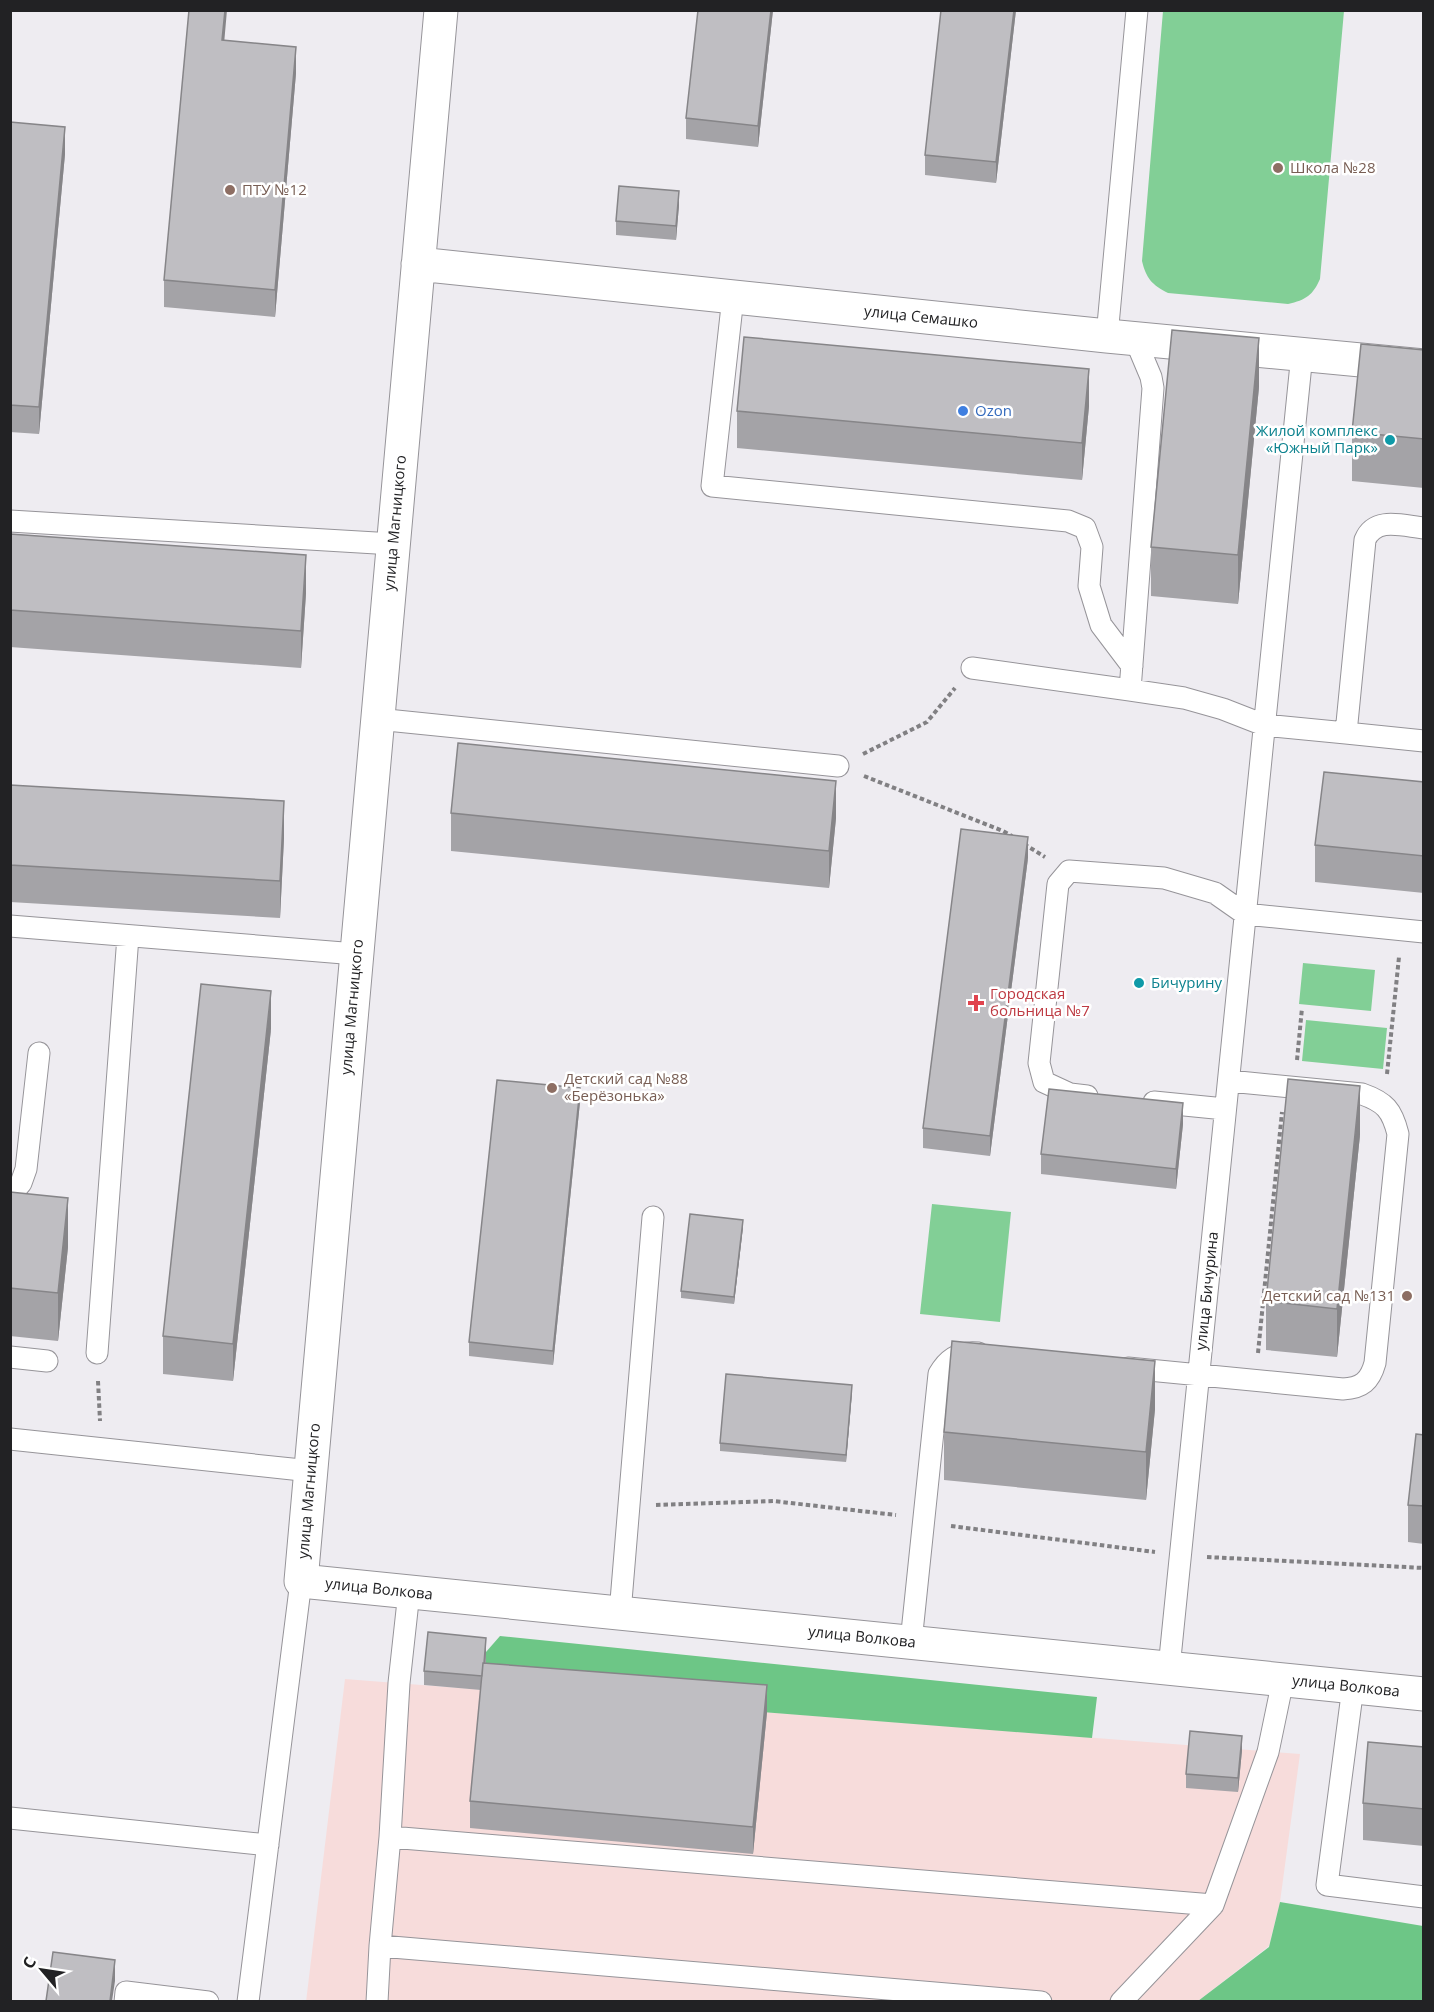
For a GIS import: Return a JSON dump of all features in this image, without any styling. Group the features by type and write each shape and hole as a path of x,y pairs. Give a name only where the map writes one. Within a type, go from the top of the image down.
{"street":[{"name":"улица Магницкого","path":"301,1581 441,10"},
{"name":"улица Семашко","path":"418,264 1424,366"},
{"name":"улица Волкова","path":"301,1581 1424,1694"}],"lane":[{"path":"1130,690 1153,388 1151,377 1121,337 1137,10"},
{"path":"733,297 712,486 1068,521 1085,528 1092,547 1089,586 1101,625 1132,666"},
{"name":"улица Бичурина","path":"1169,1668 1302,354"},
{"path":"10,521 393,544"},
{"path":"1346,733 1365,540 1369,531 1385,524 1424,528"},
{"path":"972,668 1193,701 1223,709 1264,725 1424,741"},
{"path":"377,719 838,766"},
{"path":"1106,1097 1070,1094 1044,1083 1039,1063 1058,884 1069,871 1164,878 1215,893 1245,914 1424,932"},
{"path":"10,926 356,954"},
{"path":"97,1353 128,936"},
{"path":"10,1196 21,1183 26,1169 39,1053"},
{"path":"1107,1365 1343,1389 1356,1388 1365,1383 1371,1375 1375,1363 1398,1134 1395,1120 1384,1105 1362,1094 1228,1081"},
{"path":"1130,1100 1225,1109"},
{"path":"620,1613 653,1217"},
{"path":"911,1642 939,1374 945,1364 958,1354 970,1352 993,1354"},
{"path":"10,1357 47,1361"},
{"path":"10,1439 311,1470"},
{"name":"улица Магницкого","path":"248,2001 301,1581"},
{"path":"377,2001 399,1683 409,1592"},
{"path":"1121,2001 1213,1905 1268,1752 1283,1680"},
{"path":"1353,1687 1327,1885 1424,1897"},
{"path":"10,1818 268,1845"},
{"path":"390,1837 1213,1905"},
{"path":"380,1946 1041,2001"},
{"path":"125,2001 126,1992 208,2001"}],"path":[{"path":"838,766 927,722 972,668"},
{"path":"838,766 1012,836"},
{"path":"1022,842 1069,871"},
{"path":"1384,1105 1402,929"},
{"path":"1255,1380 1289,1087 1302,1008"},
{"path":"97,1353 101,1449"},
{"path":"1180,1556 1424,1568"}],"shaded area":[{"path":"345,1679 1300,1754 1280,1902 1269,1946 1198,2001 306,2002"}],"green space":[{"path":"1163,11 1344,11 1320,279 1312,293 1300,301 1288,304 1168,293 1154,284 1146,272 1142,261"},
{"path":"1303,963 1375,970 1371,1011 1299,1004"},
{"path":"1306,1020 1387,1028 1383,1069 1302,1061"},
{"path":"932,1204 1011,1212 1000,1322 920,1314"},
{"path":"500,1636 1097,1697 1092,1738 483,1690 486,1652"},
{"path":"1280,1902 1423,1926 1423,2001 1198,2001 1269,1947"}],"building":[{"name":"ПТУ №12","path":"189,10 225,10 222,40 296,47 275,290 164,280"},
{"path":"698,10 771,10 758,126 686,118"},
{"path":"941,10 1014,10 996,162 925,155"},
{"path":"10,122 65,127 39,407 10,405"},
{"path":"619,186 679,191 676,226 616,221"},
{"path":"1172,330 1259,338 1238,555 1151,547"},
{"path":"744,337 1089,369 1082,443 737,411"},
{"path":"1361,344 1424,350 1424,439 1352,432"},
{"path":"10,534 306,555 301,631 10,610"},
{"path":"458,743 836,781 829,851 451,813"},
{"path":"1324,772 1424,782 1424,856 1315,845"},
{"path":"10,785 284,801 280,881 10,865"},
{"name":"Городская больница №7","path":"961,829 1028,837 990,1136 923,1128"},
{"path":"201,984 271,991 233,1344 163,1336"},
{"path":"1288,1079 1360,1086 1337,1309 1266,1301"},
{"path":"497,1080 580,1088 553,1351 469,1342"},
{"path":"1049,1089 1183,1103 1176,1169 1041,1154"},
{"path":"10,1192 68,1198 58,1293 10,1288"},
{"path":"690,1214 743,1220 734,1297 681,1291"},
{"path":"952,1341 1155,1361 1146,1452 944,1432"},
{"path":"726,1374 852,1385 846,1455 720,1443"},
{"path":"1416,1434 1424,1435 1424,1506 1408,1505"},
{"path":"428,1632 486,1638 482,1676 424,1671"},
{"path":"483,1663 767,1685 753,1827 470,1801"},
{"path":"1190,1731 1242,1736 1238,1778 1186,1774"},
{"path":"1368,1742 1424,1747 1424,1809 1363,1803"},
{"path":"53,1952 115,1960 110,2001 46,2001"}],"place":[{"name":"Школа №28","path":"1278,168"},
{"name":"ПТУ №12","path":"230,190"},
{"name":"Ozon","path":"963,411"},
{"name":"Жилой комплекс «Южный Парк»","path":"1390,440"},
{"name":"Бичурину","path":"1139,983"},
{"name":"Городская больница №7","path":"976,1003"},
{"name":"Детский сад №88 «Берёзонька»","path":"552,1088"},
{"name":"Детский сад №131","path":"1407,1296"}]}
